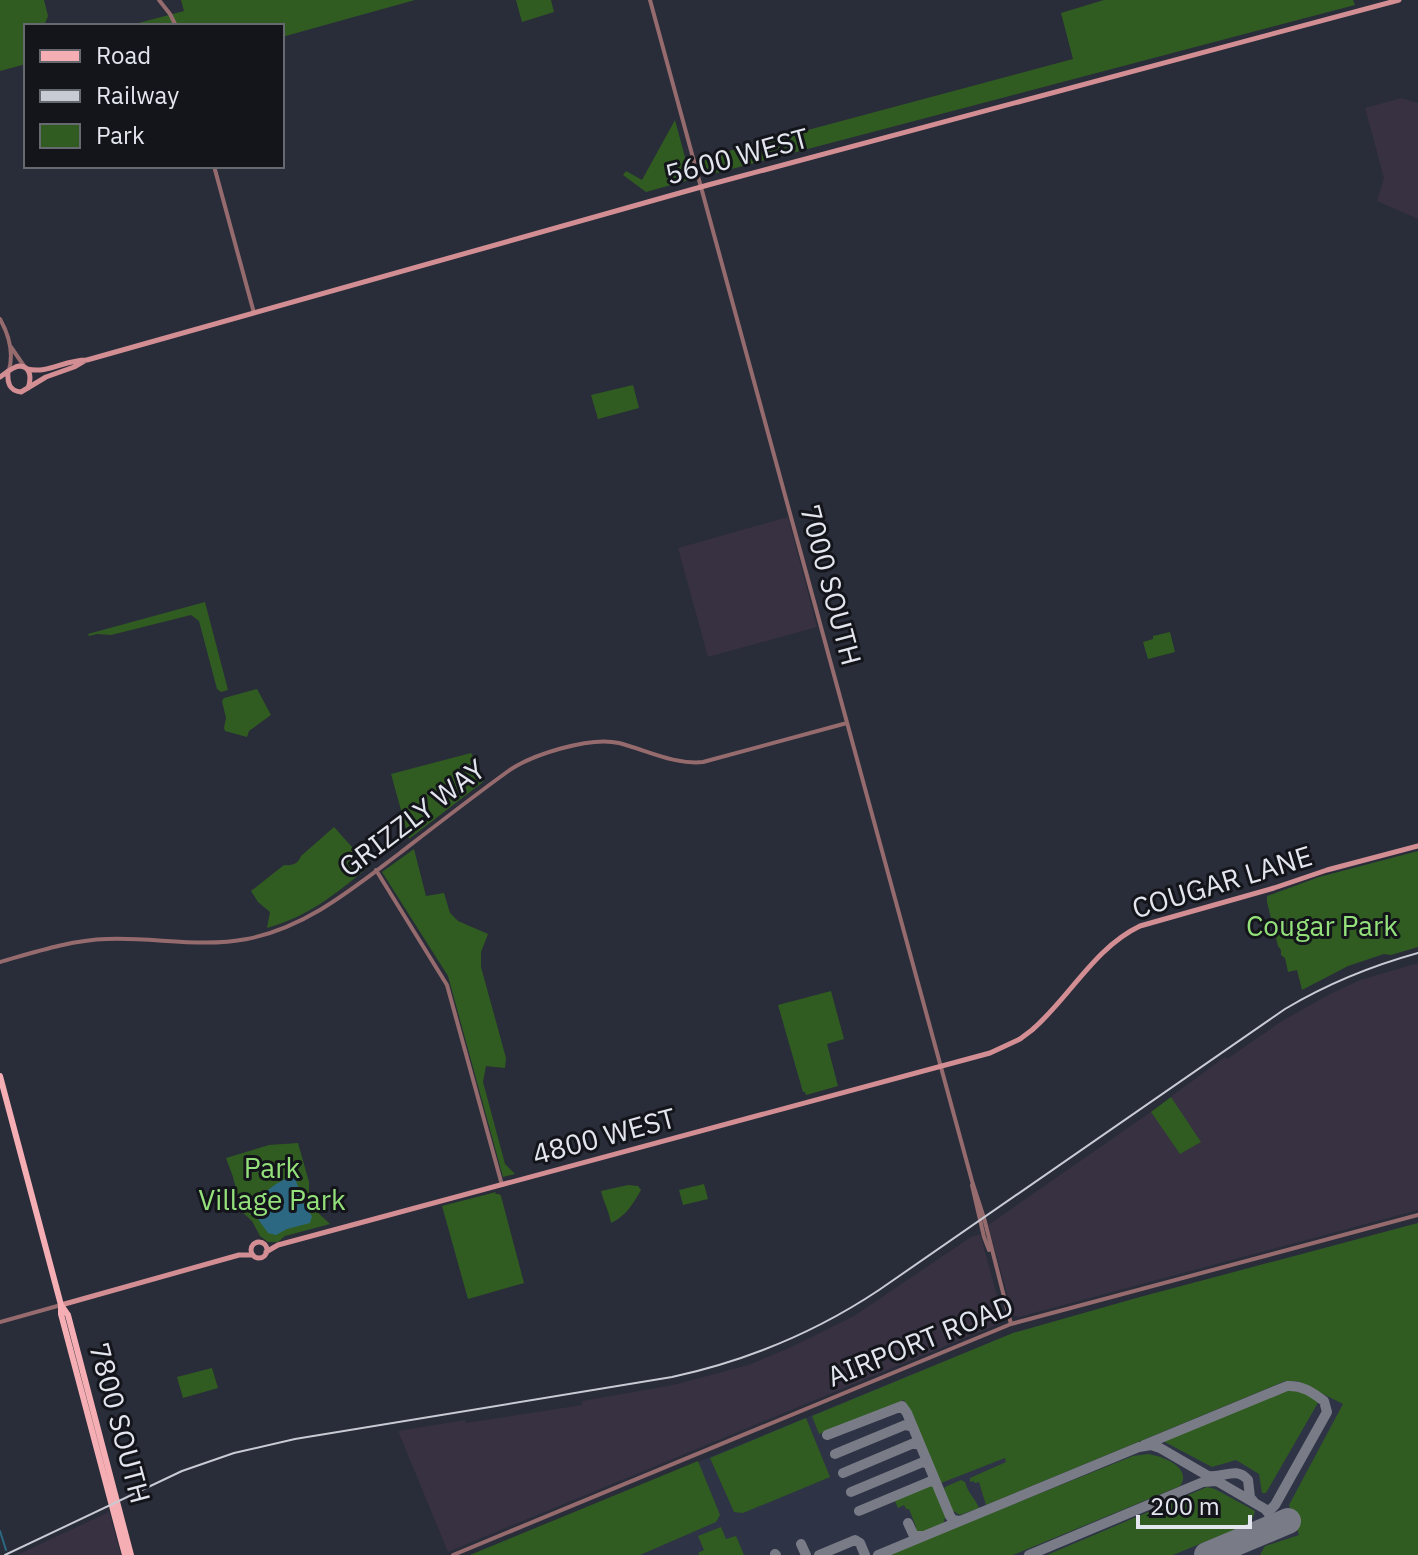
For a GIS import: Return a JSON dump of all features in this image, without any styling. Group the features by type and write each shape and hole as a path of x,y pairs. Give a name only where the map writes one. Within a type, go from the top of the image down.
{"main road":[{"name":"5600 WEST","path":"26,368 43,371 68,362 87,360 701,187 1399,0"},
{"name":"5600 WEST","path":"28,388 87,360"},
{"path":"0,377 19,366 26,368 31,378 28,388 21,392 3,387"},
{"path":"9,371 8,382 13,390"},
{"name":"COUGAR LANE","path":"941,1067 990,1053 1020,1039 1042,1021 1108,947 1140,926 1418,846"},
{"name":"4800 WEST","path":"61,1305 239,1255 259,1258 278,1245 941,1067"},
{"name":"7800 SOUTH","path":"0,1076 61,1314 128,1555"},
{"name":"4800 WEST","path":"239,1255 258,1242 278,1245"},
{"path":"264,1244 266,1252"},
{"path":"252,1246 253,1255"}],"street":[{"path":"159,0 175,24"},
{"name":"7000 SOUTH","path":"650,0 1011,1324"},
{"path":"215,168 254,313"},
{"path":"0,319 11,347 26,368"},
{"path":"9,371 11,347"},
{"name":"GRIZZLY WAY","path":"0,962 98,939 205,944 249,939 285,928 315,914 507,772 537,756 600,741 697,762 847,723"},
{"path":"376,870 447,985 502,1185"},
{"name":"AIRPORT ROAD","path":"453,1555 1011,1324 1418,1215"},
{"name":"4800 WEST","path":"0,1322 61,1305"}],"shaded area":[{"path":"1401,98 1418,103 1418,219 1377,201 1384,178 1365,108"},
{"path":"788,517 817,627 708,657 678,548"},
{"path":"1418,963 1418,1210 1019,1317 1013,1315 988,1225 1225,1057 1227,1059 1282,1021 1360,980"},
{"path":"1418,1223 1418,1555 470,1555 1013,1333"},
{"path":"980,1234 1003,1317 999,1324 448,1552 398,1431 582,1405 582,1401 673,1385 748,1365 854,1316"},
{"path":"109,1512 121,1555 17,1555"}],"green space":[{"path":"0,0 44,0 48,16 45,24 24,24 24,65 0,71"},
{"path":"181,0 415,0 284,36 284,24 135,24 184,11"},
{"path":"516,0 551,0 554,12 522,22"},
{"path":"1104,0 1353,0 1355,5 705,176 699,159 1073,59 1061,13"},
{"path":"675,120 689,180 646,192 623,175 626,171 642,180"},
{"path":"633,385 639,408 598,419 591,395"},
{"path":"205,602 228,690 221,692 217,689 199,621 191,615 111,635 88,634"},
{"path":"1170,632 1175,652 1148,659 1143,642"},
{"path":"257,689 271,715 249,731 247,737 225,731 224,698"},
{"path":"471,753 484,778 483,782 409,839 391,774"},
{"path":"334,827 367,868 308,911 267,928 270,912 251,891 284,865 296,863"},
{"path":"414,849 426,896 444,893 450,913 458,921 488,934 481,952 481,967 506,1058 505,1068 486,1066 483,1082 505,1164 515,1174 503,1177 448,976 382,872"},
{"name":"Cougar Park","path":"1418,851 1418,947 1348,966 1302,990 1297,970 1288,972 1285,958 1281,955 1267,896 1319,877"},
{"path":"831,991 844,1039 827,1044 838,1086 806,1095 778,1005"},
{"path":"1171,1097 1201,1142 1180,1154 1151,1112"},
{"name":"Park Village Park","path":"298,1143 313,1208 330,1224 285,1236 278,1242 268,1242 242,1212 226,1158 269,1145"},
{"path":"704,1184 708,1199 683,1205 679,1190"},
{"path":"638,1186 641,1190 625,1213 611,1223 601,1191"},
{"path":"496,1192 501,1196 524,1283 468,1299 442,1206"},
{"path":"1418,1223 1418,1555 1260,1555 1265,1546 1299,1535 1289,1505 1343,1404 1297,1381 1285,1381 986,1505 979,1482 970,1482 970,1478 1006,1462 1005,1458 941,1483 904,1400 819,1434 812,1416 1013,1333"},
{"path":"212,1368 218,1388 183,1398 177,1377"},
{"path":"1294,1388 1319,1401 1266,1493 1262,1493 1259,1474 1236,1460 1212,1467 1161,1440"},
{"path":"806,1418 830,1477 743,1513 734,1512 710,1458"},
{"path":"1148,1454 1168,1460 1180,1468 1183,1480 1180,1486 1013,1555 887,1555 1133,1456"},
{"path":"698,1461 720,1515 716,1522 640,1555 470,1555"},
{"path":"961,1480 979,1508 960,1515 950,1509 943,1492 945,1487"},
{"path":"929,1485 934,1487 941,1500 945,1519 943,1523 917,1534 909,1509 904,1505 898,1508 894,1499"},
{"path":"1207,1487 1255,1511 1252,1520 1173,1555 1047,1555"},
{"path":"721,1527 726,1539 736,1536 744,1555 699,1555 704,1550 698,1536"}],"water":[{"path":"289,1177 295,1178 305,1207 312,1216 310,1223 276,1235 268,1233 250,1208 268,1190"}],"waterway":[{"path":"0,1531 6,1550"}],"taxiway":[{"path":"1144,1445 1287,1386 1311,1392 1324,1401 1327,1412 1275,1505 1268,1512"},
{"path":"827,1435 902,1406 950,1516 960,1521"},
{"path":"835,1454 905,1425 913,1427"},
{"path":"843,1473 914,1443 921,1446"},
{"path":"878,1555 1139,1447 1151,1445 1265,1509 1270,1520 1263,1532"},
{"path":"851,1492 923,1462 928,1464"},
{"path":"1209,1476 1234,1473 1243,1476 1248,1480 1250,1497 1254,1502"},
{"path":"859,1511 931,1481 936,1483"},
{"path":"1029,1555 1203,1482 1216,1481"},
{"path":"908,1523 914,1536 923,1536"},
{"path":"819,1555 855,1540 860,1543 865,1555"},
{"path":"801,1544 806,1555"}],"runway":[{"path":"1207,1555 1288,1521"}],"railway":[{"path":"5,1555 182,1471 234,1453 295,1439 672,1377 727,1363 780,1343 830,1319 879,1290 1285,1009 1350,976 1418,953"}]}
